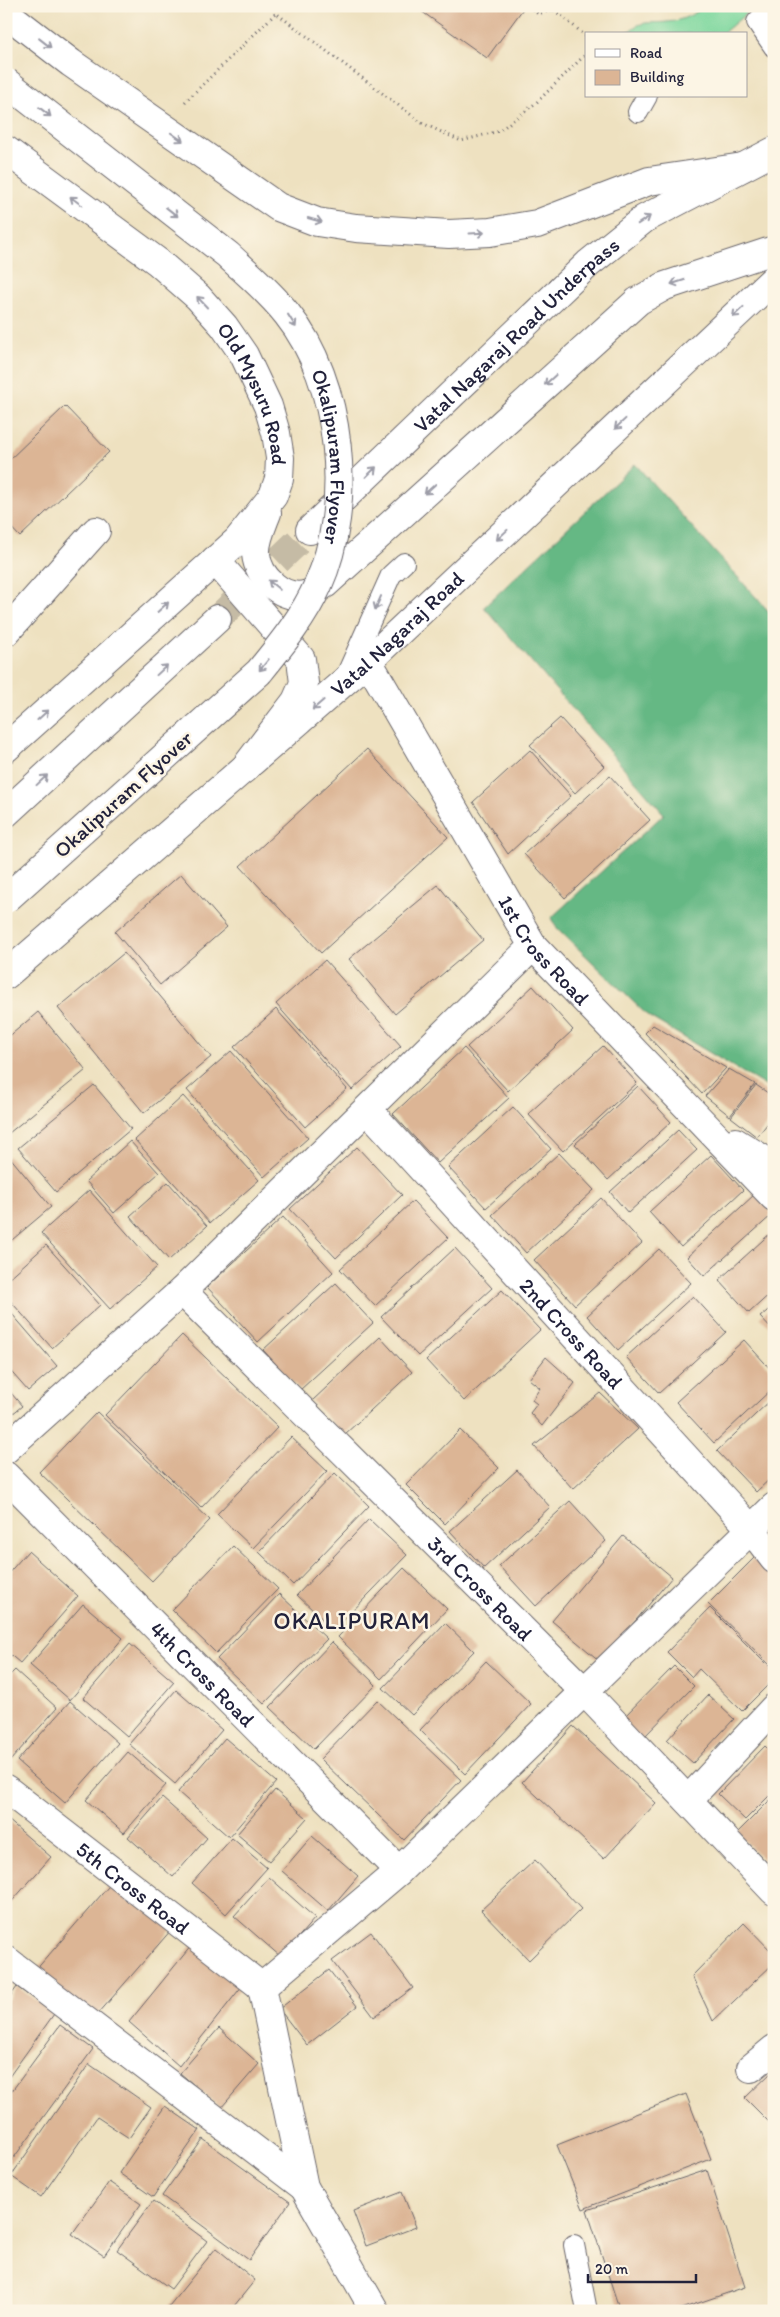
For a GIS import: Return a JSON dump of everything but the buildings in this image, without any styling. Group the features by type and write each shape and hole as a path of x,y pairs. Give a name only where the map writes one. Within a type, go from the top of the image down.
{"main road":[{"path":"6,13 71,63 278,207 317,222 356,228 449,234 490,232 537,224 649,181 743,167 774,151"},
{"name":"Okalipuram Flyover","path":"6,82 228,256 288,314 311,353 328,398 338,444 340,479 332,541 318,584 293,629 259,672 6,899"},
{"name":"Old Mysuru Road","path":"6,150 158,262 198,297 224,326 244,355 268,406 276,433 280,458 278,479 273,496 237,541 6,748"},
{"name":"Vatal Nagaraj Road Underpass","path":"310,530 588,264 644,219 743,167"},
{"path":"273,496 258,536 256,554 259,568 268,581 279,590 292,595 308,594 325,584 638,301 666,286 774,250"},
{"name":"Vatal Nagaraj Road","path":"6,975 368,661 774,279"},
{"path":"6,632 96,531"},
{"path":"215,560 301,659 304,682 296,701 244,769"},
{"path":"6,813 216,619"},
{"name":"1st Cross Road","path":"368,661 533,946 774,1197"},
{"path":"6,1449 182,1291 533,946"},
{"name":"2nd Cross Road","path":"368,1110 751,1529 774,1559"},
{"path":"698,1119 774,1166"},
{"name":"3rd Cross Road","path":"182,1291 584,1691 774,1892"},
{"name":"4th Cross Road","path":"6,1476 399,1871"},
{"path":"375,2311 304,2187 262,1987 399,1871 774,1507"},
{"path":"688,1800 774,1708"},
{"name":"5th Cross Road","path":"6,1789 262,1987"},
{"path":"6,1960 304,2187"},
{"path":"752,2068 774,2049"}],"lane":[{"path":"771,6 751,28 774,47"},
{"path":"342,684 391,575 404,563"},
{"path":"574,2245 587,2311"}],"path":[{"path":"529,6 538,14 555,8 585,35"},
{"path":"161,125 276,13 422,123 461,141 499,131 536,103 585,55"}],"green space":[{"path":"704,6 755,6 724,32 629,32 641,24 682,19"},
{"path":"635,464 774,617 774,1091 648,1016 556,927 551,918 664,814 484,607"}],"tunnel":[{"path":"217,619 310,530"}],"district":[{"name":"OKALIPURAM","path":"352,1620"}]}
